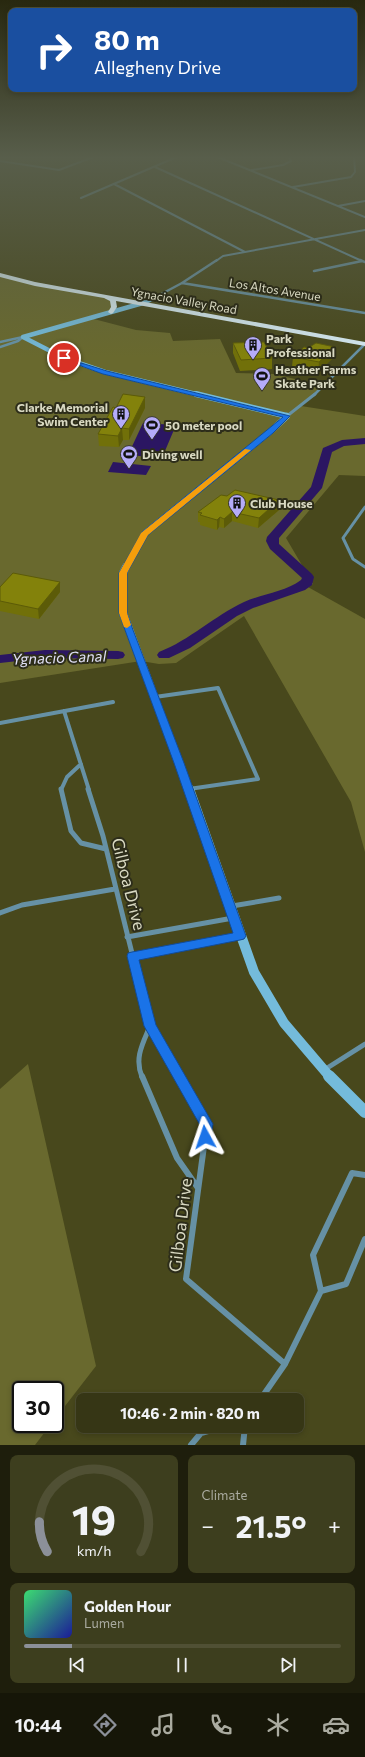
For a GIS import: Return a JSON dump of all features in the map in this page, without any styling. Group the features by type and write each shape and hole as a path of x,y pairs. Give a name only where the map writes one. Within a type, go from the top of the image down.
{"highway":[{"name":"Ygnacio Valley Road","path":"0,269 152,299 365,336"},
{"path":"0,274 7,275 16,273"},
{"name":"Ygnacio Valley Road","path":"0,274 35,284 365,344"},
{"path":"106,297 113,300 114,307 111,312"}],"street":[{"path":"191,223 246,252"},
{"path":"280,223 364,262"},
{"path":"0,342 23,337 143,303 182,283 218,258 365,230"},
{"path":"314,271 364,262"},
{"name":"Los Altos Avenue","path":"182,283 365,314"},
{"path":"0,347 18,341 23,337"},
{"path":"23,337 64,358 105,372 287,416"},
{"path":"365,344 311,398 145,533 123,573 123,613 155,696 250,963 263,989 289,1030 324,1070 365,1112"},
{"path":"365,507 343,538 353,559 365,567"},
{"path":"155,696 218,688 258,779 188,789"},
{"path":"0,723 113,702"},
{"name":"Gilboa Drive","path":"64,711 106,850 150,1026 207,1124 186,1279 285,1364"},
{"path":"81,764 67,777 61,790 71,831 81,843 106,850"},
{"path":"0,913 22,905 115,889"},
{"path":"229,906 279,898"},
{"path":"127,937 233,918"},
{"path":"132,956 240,936"},
{"path":"150,1026 142,1047 138,1067 177,1158 198,1188"},
{"path":"324,1070 365,1044"},
{"path":"265,1393 285,1364 321,1291 313,1255 352,1173 365,1175"},
{"path":"321,1291 346,1284 365,1239"},
{"path":"191,1445 201,1433"},
{"path":"243,1445 245,1433"}],"shaded area":[{"path":"0,275 106,297 113,300 111,312 90,318 136,330 170,333 173,341 220,339 236,373 274,374 324,386 301,406 365,416 365,476 339,475 286,538 313,584 308,587 365,619 365,852 351,802 244,616 176,663 159,664 141,661 0,683"},
{"name":"50 meter pool","path":"143,423 176,425 162,458 128,455"},
{"name":"Diving well","path":"113,462 151,466 146,475 108,472"},
{"path":"28,1064 96,1366 64,1407 64,1381 12,1381 12,1433 44,1433 35,1445 0,1445 0,1089"}],"building":[{"path":"264,342 272,358 241,360 233,343"},
{"path":"316,343 335,347 319,362 293,357 304,347 308,348"},
{"path":"123,394 145,397 129,429 122,428 118,436 98,434 113,407 116,408"},
{"path":"235,490 279,500 259,518 232,512 224,519 220,517 217,520 200,515 202,513 198,512 221,495 227,496"},
{"path":"13,573 60,582 38,609 0,601 0,587"}],"waterway":[{"name":"Ygnacio Canal","path":"164,655 175,651 195,639 242,608 263,599 300,587 307,582 308,577 274,546 272,541 273,537 316,488 327,450 342,443 365,441"},
{"name":"Ygnacio Canal","path":"0,659 45,654 118,655"}],"slow traffic":[{"path":"127,625 123,613 123,573 145,533 248,450"}],"place":[{"name":"Park Professional","path":"253,360"},
{"name":"Heather Farms Skate Park","path":"262,391"},
{"name":"Clarke Memorial Swim Center","path":"121,429"},
{"name":"50 meter pool","path":"152,440"},
{"name":"Diving well","path":"129,469"},
{"name":"Club House","path":"237,518"}],"route":[{"path":"64,358 105,372 287,416 271,431 145,533 123,573 123,613 194,804 240,936 132,956 150,1026 207,1124 205,1137"}]}
